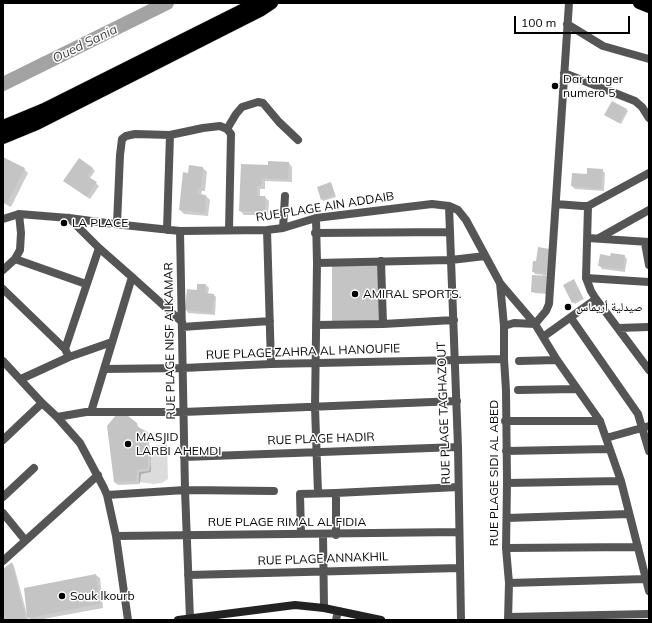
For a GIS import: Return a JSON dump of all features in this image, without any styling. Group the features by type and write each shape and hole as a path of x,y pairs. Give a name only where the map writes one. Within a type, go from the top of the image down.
{"highway":[{"path":"3,126 44,109 256,3"},
{"path":"3,138 44,121 272,3"},
{"path":"639,3 649,6"}],"street":[{"path":"535,324 546,311 549,304 569,3"},
{"path":"567,24 603,46 649,59"},
{"path":"564,73 635,100 642,107 649,118"},
{"path":"229,230 229,132 236,114 242,107 258,102 263,103 279,122 298,140"},
{"path":"117,224 122,139 126,136 135,134 170,135 220,126 229,132"},
{"path":"167,230 170,135"},
{"path":"556,204 588,206 649,173"},
{"path":"283,228 285,196"},
{"name":"RUE PLAGE AIN ADDAIB","path":"3,219 19,214 69,218 180,231 267,230 283,228 316,218 432,204 449,206"},
{"path":"449,206 458,210 466,220 500,283 535,324 557,360 600,421 621,481 649,591"},
{"name":"RUE PLAGE TAGHAZOUT","path":"449,206 457,401 461,620"},
{"path":"588,206 586,278 596,299 649,370"},
{"path":"599,238 649,210"},
{"path":"3,270 15,259 20,250 22,234 19,214"},
{"path":"69,218 182,325 270,321"},
{"path":"316,218 315,233 317,263 315,407 318,493"},
{"path":"267,230 271,364"},
{"name":"RUE PLAGE NISF ALKAMAR","path":"180,231 186,535 190,618"},
{"path":"315,233 450,232"},
{"path":"588,238 647,242 649,265"},
{"path":"67,353 86,284 99,248"},
{"path":"317,263 451,260 485,256"},
{"path":"15,259 86,284"},
{"path":"381,261 383,324"},
{"path":"91,412 132,277"},
{"path":"586,278 649,282"},
{"name":"RUE PLAGE SIDI AL ABED","path":"500,283 504,326 506,390 506,548 509,583 509,618"},
{"path":"3,289 67,353"},
{"path":"543,337 596,299"},
{"path":"571,318 646,427 649,452"},
{"path":"316,325 383,324 454,320"},
{"path":"504,326 514,323 535,324"},
{"path":"618,328 649,327"},
{"path":"20,379 67,353 112,342"},
{"name":"RUE PLAGE ZAHRA AL HANOUFIE","path":"104,369 504,359"},
{"path":"519,361 557,360"},
{"path":"3,361 80,443 98,475 107,495 116,536 128,620"},
{"path":"518,390 577,389"},
{"path":"57,417 91,412 183,412 457,401"},
{"path":"3,440 42,403"},
{"path":"505,421 600,421"},
{"path":"606,438 646,427"},
{"name":"RUE PLAGE HADIR","path":"184,457 458,447"},
{"path":"506,451 610,449"},
{"path":"3,497 34,468"},
{"path":"3,561 98,475"},
{"path":"507,483 621,481"},
{"path":"301,534 300,494 458,487"},
{"path":"107,495 185,490 274,491"},
{"path":"336,493 336,534"},
{"path":"3,514 25,540"},
{"path":"506,518 629,514"},
{"name":"RUE PLAGE RIMAL AL FIDIA","path":"116,536 459,532"},
{"path":"324,534 324,608"},
{"path":"506,548 638,547"},
{"name":"RUE PLAGE ANNAKHIL","path":"188,575 459,568"},
{"path":"509,583 646,579"},
{"path":"178,620 286,606 324,608 376,619"},
{"path":"336,620 338,611"},
{"path":"509,618 649,614"}],"shaded area":[{"path":"167,444 168,479 162,483 153,484 139,482 139,472 149,471 151,463 151,446"}],"building":[{"path":"612,101 627,109 619,123 604,115"},
{"path":"3,157 25,168 7,204 3,202"},
{"path":"79,158 93,168 87,176 97,182 87,197 63,181"},
{"path":"268,161 289,162 288,179 262,178 261,186 257,186 257,196 265,196 265,212 239,211 241,164 268,165"},
{"path":"189,165 203,167 201,188 198,188 198,194 206,195 205,213 179,210 183,172 188,173"},
{"path":"587,168 603,169 601,189 571,186 572,173 587,174"},
{"path":"331,182 335,195 321,200 317,187"},
{"path":"538,247 549,249 546,274 532,272 533,261 536,261"},
{"path":"611,253 625,255 623,269 598,266 600,254 610,256"},
{"name":"AMIRAL SPORTS.","path":"332,265 379,265 379,322 332,322"},
{"path":"532,275 547,276 546,293 531,292"},
{"path":"574,279 583,298 572,303 563,285"},
{"path":"197,284 206,284 205,293 214,294 212,313 185,310 187,289 197,290"},
{"name":"MASJID LARBI AHEMDI","path":"116,415 127,415 137,423 138,427 148,432 146,439 148,450 148,468 137,470 136,481 114,482 107,426"},
{"path":"12,562 26,620 3,620 3,569"},
{"name":"Souk lkourb","path":"96,574 100,604 27,618 24,588"}],"waterway":[{"name":"Oued Sania","path":"3,84 167,3"}],"place":[{"name":"Dar tanger numero 5","path":"555,86"},
{"name":"LA PLACE","path":"64,223"},
{"name":"AMIRAL SPORTS.","path":"355,294"},
{"name":"صيدلية أريماس","path":"568,307"},
{"name":"MASJID LARBI AHEMDI","path":"128,444"},
{"name":"Souk lkourb","path":"62,596"}]}
